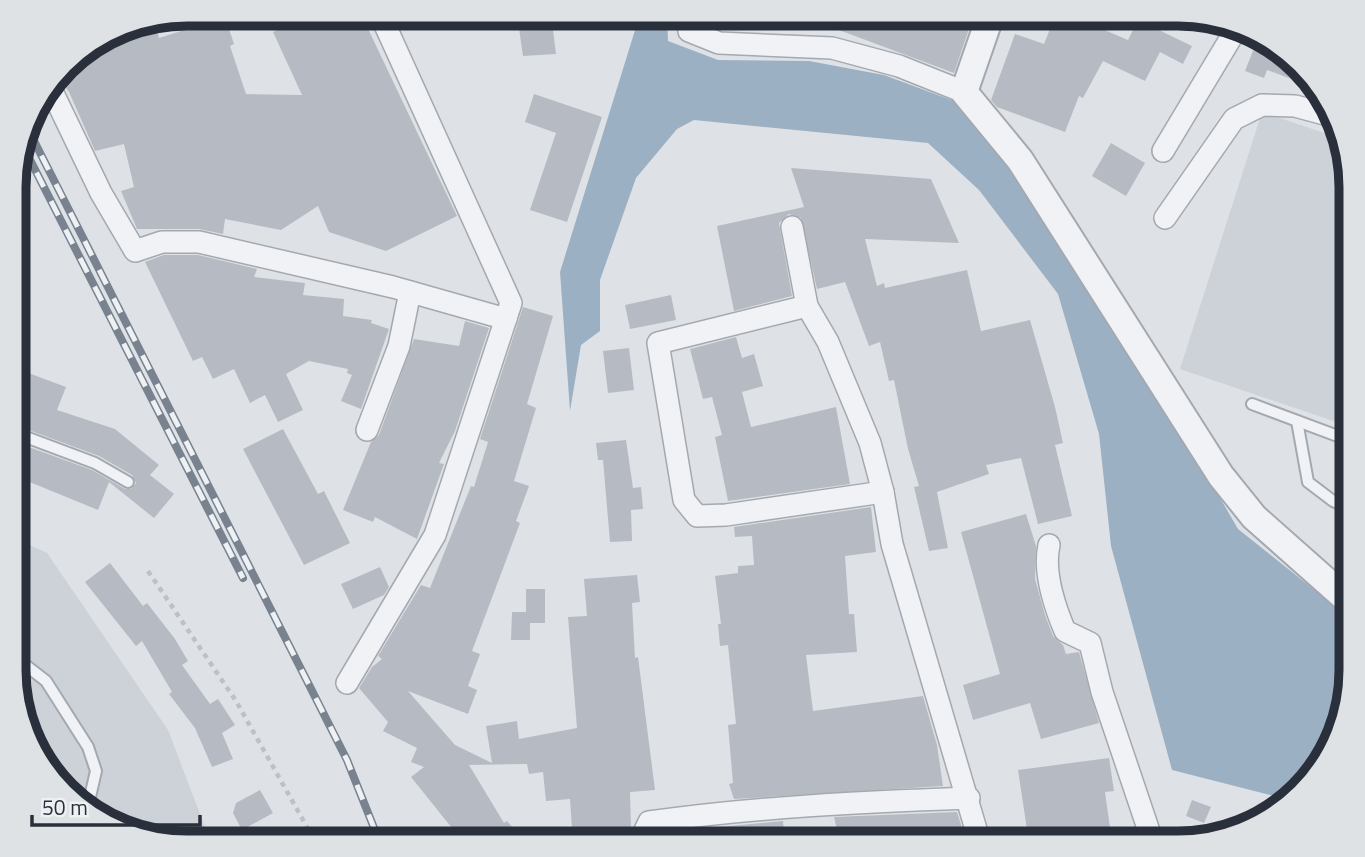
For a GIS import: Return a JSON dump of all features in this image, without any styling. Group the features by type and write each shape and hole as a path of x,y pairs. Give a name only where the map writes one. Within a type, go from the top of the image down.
{"street":[{"path":"688,26 689,31 719,43 832,48 899,66 964,92 1020,160 1222,476 1254,517 1338,591"},
{"path":"964,92 986,26"},
{"path":"347,683 435,535 511,303 386,27"},
{"path":"1163,151 1232,36"},
{"path":"54,96 101,193 135,251 162,242 199,242 410,292 506,319"},
{"path":"1165,218 1234,119 1262,105 1295,106 1320,113"},
{"path":"792,227 807,306 828,342 870,443 883,492 892,544 977,830"},
{"path":"367,430 399,346 410,292"},
{"path":"807,306 658,343 684,500 697,516 726,515 883,492"},
{"path":"1049,545 1046,560 1057,614 1065,631 1090,643 1102,692 1149,830"},
{"path":"645,831 649,822 694,816 862,802 969,798"}],"lane":[{"path":"1252,404 1338,436"},
{"path":"1297,421 1308,482 1338,503"},
{"path":"26,437 95,463 128,482"},
{"path":"26,666 46,681 88,747 96,771 90,798"}],"path":[{"path":"148,571 236,701 309,831"}],"shaded area":[{"path":"1262,112 1330,135 1338,177 1338,423 1180,369"},
{"path":"26,543 47,553 168,730 206,831 166,829 126,819 98,804 73,784 59,768 35,722 28,691"}],"water":[{"path":"636,27 667,27 668,41 718,60 809,61 884,75 962,104 1093,279 1238,529 1338,609 1338,680 1330,722 1312,759 1277,797 1172,770 1111,546 1099,434 1058,294 979,190 928,143 694,120 677,129 636,178 600,280 600,331 581,345 570,411 560,272"}],"building":[{"path":"829,26 970,26 954,73"},
{"path":"1051,26 1095,26 1128,40 1135,26 1151,26 1192,46 1183,64 1160,52 1145,81 1103,61 1083,98 1079,96 1065,132 997,107 991,100 1015,34 1044,44"},
{"path":"194,27 228,27 234,44 230,46 246,94 302,95 273,32 284,27 367,27 457,216 386,251 329,232 318,206 281,230 225,219 223,234 199,229 137,229 121,191 134,187 124,144 95,151 64,84 89,59 126,38 156,29 159,38"},
{"path":"519,27 553,27 556,54 523,56"},
{"path":"1255,46 1284,66 1300,82 1267,70 1264,78 1245,71"},
{"path":"534,94 602,117 567,222 530,210 556,133 525,122"},
{"path":"1111,143 1145,163 1126,196 1092,176"},
{"path":"791,168 931,179 959,243 865,239 877,286 884,283 885,288 967,270 981,331 1030,320 1063,443 1055,445 1072,516 1038,524 1021,458 986,465 989,474 937,492 948,548 929,551 914,487 919,486 908,449 894,380 889,381 880,342 869,346 845,282 817,289 801,218 789,214 779,223 792,296 734,311 717,226 804,207"},
{"path":"164,255 198,255 257,269 254,277 305,283 303,295 344,299 343,316 372,320 371,323 389,329 361,409 341,401 352,375 347,373 348,369 309,361 286,374 303,410 278,422 265,395 250,403 234,369 213,379 202,357 193,361 145,262"},
{"path":"671,295 676,320 630,329 625,305"},
{"path":"523,307 553,316 527,404 536,408 514,481 529,486 516,521 520,523 472,651 480,654 468,686 477,690 468,714 408,691 455,745 492,763 486,726 517,721 519,739 577,728 568,617 587,616 584,579 637,575 640,602 632,603 635,658 638,657 655,790 630,792 630,831 572,831 570,799 546,801 543,772 529,774 527,764 469,765 504,823 507,821 515,831 454,831 411,777 424,767 411,762 417,748 383,731 388,722 359,688 372,667 382,659 378,656 421,585 430,588 471,486 474,487 488,442 480,439"},
{"path":"465,321 489,328 455,431 439,463 444,464 417,539 375,517 373,522 343,510 371,442 379,435 414,339 459,346"},
{"path":"736,337 742,358 754,354 763,386 742,392 751,427 836,407 850,484 728,501 715,437 722,435 712,397 703,399 690,349"},
{"path":"629,348 634,390 608,393 603,351"},
{"path":"26,372 66,387 57,410 115,429 159,465 150,475 174,494 154,518 109,482 98,510 26,481 26,446 92,470 125,489 131,489 136,483 132,475 99,456 26,429"},
{"path":"283,429 318,494 324,491 350,543 304,565 243,449"},
{"path":"626,440 633,488 641,487 643,509 631,510 632,541 610,542 603,460 598,460 596,443"},
{"path":"871,507 876,552 845,556 849,614 854,614 857,652 806,655 813,711 923,696 937,745 943,786 734,799 729,784 733,783 728,725 736,724 728,645 720,646 718,624 721,624 715,576 738,573 738,566 754,565 752,536 735,537 734,527"},
{"path":"1026,514 1036,546 1035,579 1045,615 1053,636 1063,645 1066,654 1079,652 1099,723 1041,739 1030,703 973,720 963,685 1000,674 961,532"},
{"path":"110,563 143,606 147,603 175,639 188,661 182,665 210,704 218,699 235,725 222,733 233,759 212,767 195,728 169,694 172,692 142,641 136,646 85,582"},
{"path":"380,567 389,587 384,595 353,609 341,584"},
{"path":"526,589 545,589 545,623 530,623 530,640 511,640 512,612 526,612"},
{"path":"1109,758 1114,791 1105,792 1110,830 1027,830 1018,770"},
{"path":"260,790 273,813 242,830 233,813 236,803"},
{"path":"1192,800 1211,807 1204,823 1186,816"},
{"path":"957,812 962,828 837,830 834,817"},
{"path":"783,821 784,830 687,831"}],"railway":[{"path":"34,140 347,760 375,831"},
{"path":"29,159 243,578"}]}
